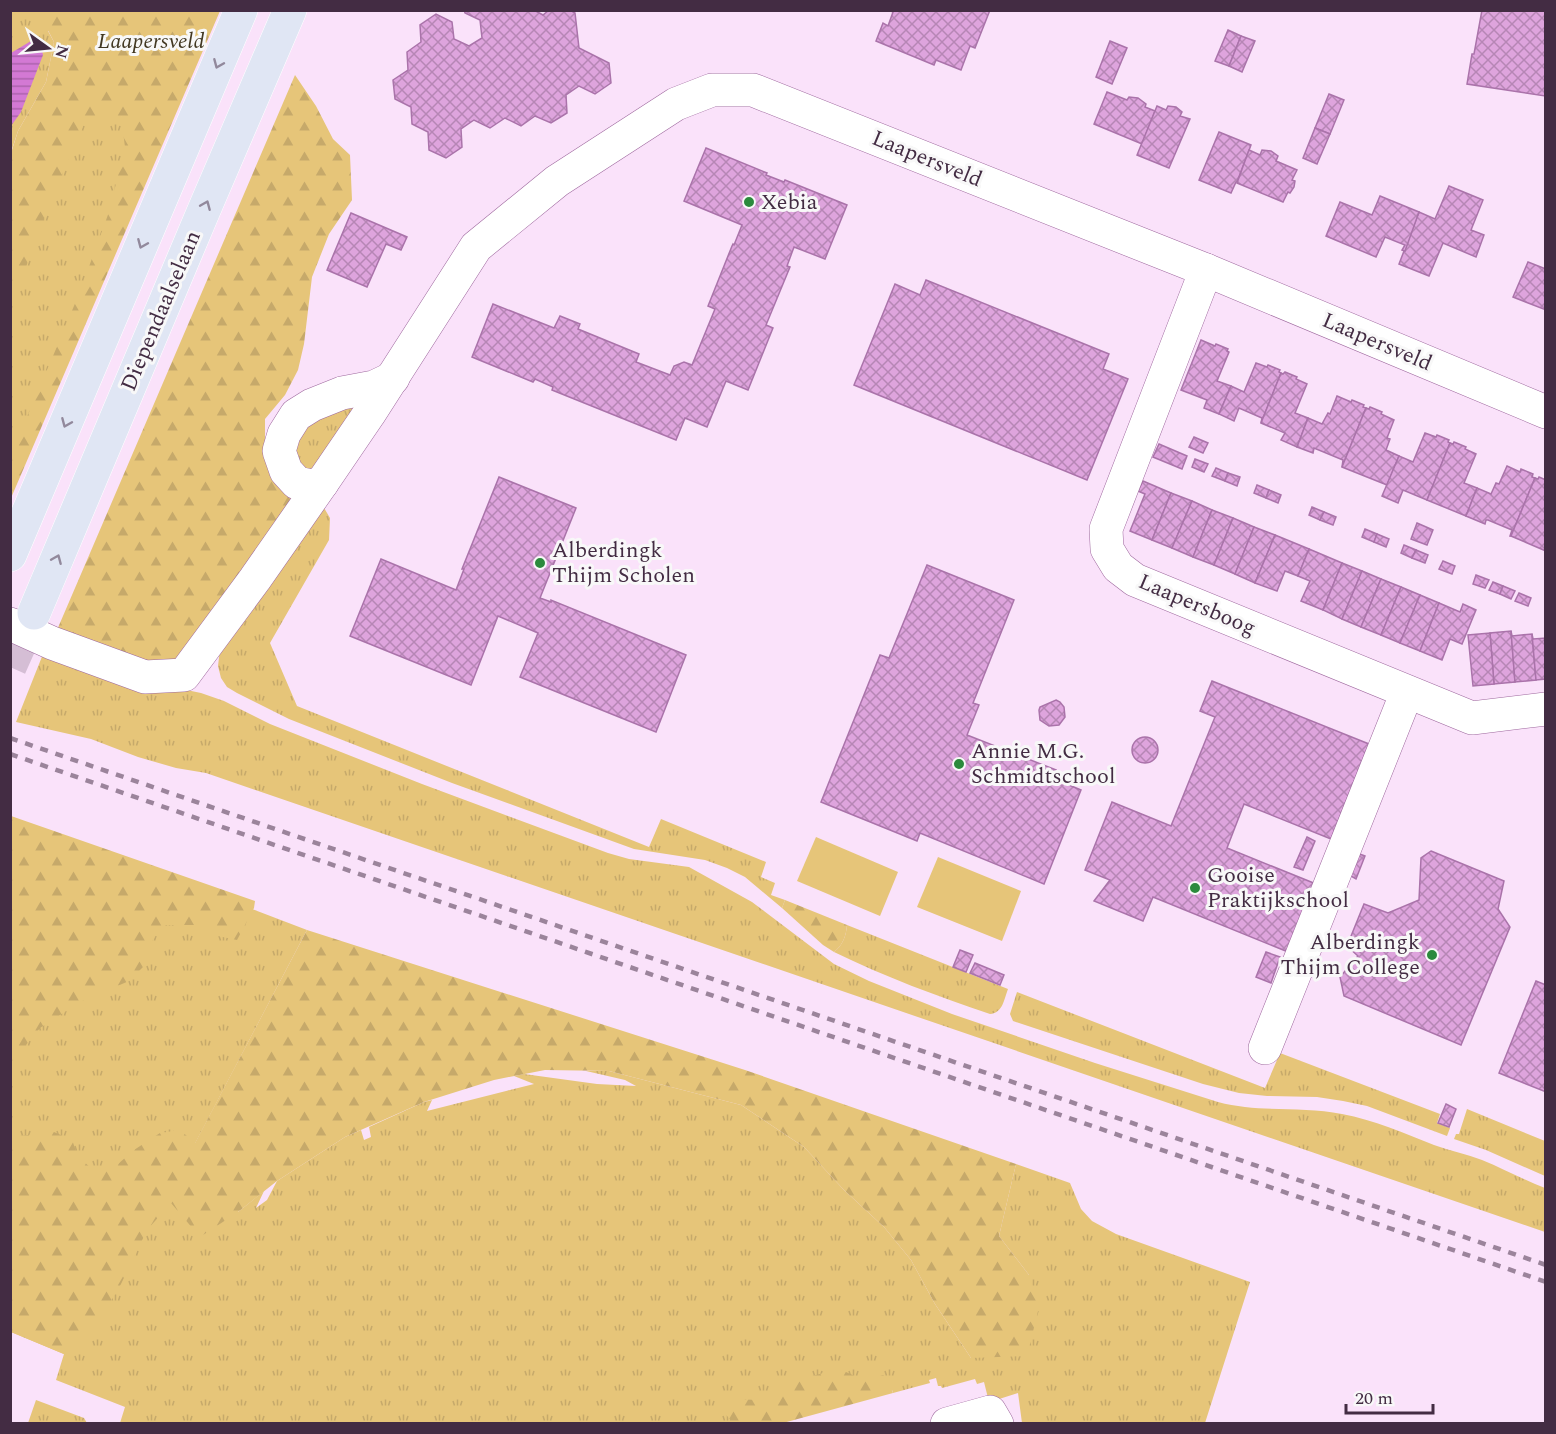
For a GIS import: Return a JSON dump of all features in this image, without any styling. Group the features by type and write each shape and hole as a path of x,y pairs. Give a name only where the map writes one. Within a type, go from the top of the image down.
{"main road":[{"name":"Diependaalselaan","path":"10,555 241,10"},
{"name":"Diependaalselaan","path":"22,619 204,210 290,10"}],"street":[{"name":"Laapersveld","path":"22,619 52,643 145,677 183,675 255,579 322,483 477,247 557,181 675,104 712,90 753,90 1206,270 1545,412"},
{"name":"Laapersboog","path":"1206,270 1106,529 1107,549 1118,567 1135,580 1472,718 1545,709"},
{"path":"322,483 310,486 297,483 286,471 279,451 284,434 297,415 312,405 342,393 374,387 393,378"},
{"path":"1265,1048 1407,692"},
{"path":"947,1424 994,1418"}],"green space":[{"path":"11,11 199,11 48,31 54,42 46,82 18,131 11,152"},
{"path":"38,11 220,11 11,498 11,454 79,294 109,212 125,147 121,116 84,124 45,216 11,310 11,153 18,131 46,82 54,42"},
{"path":"295,75 316,106 333,139 350,155 352,200 329,234 312,277 304,344 298,370 285,395 265,419 265,444 309,493 186,661 165,671 54,637"},
{"name":"Laapersveld","path":"56,102 121,116 147,136 11,487 11,211"},
{"path":"357,406 323,474 299,468 292,438 296,429 336,408"},
{"path":"320,501 330,518 329,540 270,643 297,706 649,847 661,819 766,862 761,877 775,883 771,895 785,900 782,908 745,877 727,868 705,860 634,849 452,783 289,719 227,687 221,678 218,666 220,649"},
{"path":"45,649 148,682 201,693 224,701 270,724 422,784 608,853 629,859 689,867 752,902 834,964 869,981 952,1014 1218,1102 1249,1107 1311,1110 1354,1117 1482,1160 1545,1188 1545,1232 206,773 176,768 138,757 91,739 16,722"},
{"path":"10,816 307,930 167,1197 238,1212 264,1191 256,1208 267,1200 277,1181 345,1137 361,1130 364,1140 371,1137 369,1127 424,1102 432,1100 427,1111 534,1084 514,1076 524,1074 597,1084 636,1086 625,1080 586,1071 609,1071 741,1105 804,1147 844,1190 884,1227 911,1260 935,1304 971,1358 1029,1275 999,1236 1016,1164 1070,1183 1081,1209 1092,1221 1116,1234 1250,1282 1205,1423 1022,1423 1018,1393 996,1400 988,1398 984,1382 977,1384 975,1379 942,1388 938,1386 936,1378 929,1380 930,1383 893,1393 892,1390 761,1423 120,1423 125,1407 56,1380 64,1354 11,1332"},
{"path":"11,816 255,901 254,908 237,940 218,936 194,925 164,925 151,942 145,965 129,981 80,1002 40,1028 11,1063"},
{"path":"816,837 898,872 880,916 797,881"},
{"path":"938,857 1021,891 1002,941 917,907"},
{"path":"785,900 847,925 840,946 834,952 823,945 782,908"},
{"path":"847,925 1008,989 1002,1005 998,1011 990,1014 911,986 834,952 844,940"},
{"path":"307,930 745,1070 1016,1164 999,1236 1029,1275 1039,1307 1027,1356 971,1358 935,1304 911,1260 884,1227 844,1190 804,1147 741,1105 609,1071 545,1070 494,1080 424,1102 345,1137 277,1181 238,1212 200,1237 171,1203 147,1230 121,1284 91,1334 66,1355 11,1332 11,1137 54,1132 72,1140 78,1156 97,1174 118,1164 160,1133 180,1130 195,1143"},
{"path":"1017,992 1265,1088 1280,1053 1440,1114 1437,1123 1450,1128 1447,1136 1367,1106 1317,1097 1239,1093 1203,1084 1013,1021 1010,1014"},
{"path":"1467,1109 1545,1141 1545,1176 1486,1150 1454,1139 1456,1134 1459,1134"},
{"path":"827,1372 846,1372 868,1380 883,1375 887,1378 893,1393 783,1423 733,1423 723,1411 725,1403 730,1399 760,1400 794,1381"},
{"path":"36,1400 84,1418 87,1423 28,1423"}],"shaded area":[{"path":"31,41 41,46 43,55 21,112 11,126 11,53"}],"building":[{"path":"464,10 534,10 543,15 549,10 570,10 575,13 579,48 609,63 611,83 595,94 579,86 566,95 567,113 551,123 535,116 521,126 505,118 490,128 474,120 461,129 462,147 446,158 429,150 428,132 412,124 411,107 395,99 393,80 408,70 407,52 421,42 420,25 436,14 452,22 454,39 469,46 482,38 480,20 465,13"},
{"path":"889,10 990,10 975,48 970,46 961,70 936,60 934,65 876,41 883,23 888,26 893,12"},
{"path":"1482,10 1546,10 1545,96 1467,84"},
{"path":"1228,30 1241,36 1229,66 1215,61"},
{"path":"1241,36 1255,41 1242,72 1229,66"},
{"path":"1110,41 1127,48 1112,84 1096,77"},
{"path":"1107,92 1127,100 1129,97 1138,98 1146,104 1145,107 1155,111 1142,144 1094,124"},
{"path":"1329,94 1344,100 1330,134 1315,128"},
{"path":"1157,106 1166,110 1168,106 1176,107 1182,112 1180,116 1190,119 1169,168 1137,155"},
{"path":"1315,128 1330,134 1317,164 1303,158"},
{"path":"1219,132 1251,145 1231,193 1199,180"},
{"path":"706,148 767,173 766,175 784,182 785,180 847,205 825,259 794,247 787,266 790,267 766,325 773,328 748,390 726,381 707,427 685,418 676,440 552,390 553,387 535,379 533,382 472,357 493,304 554,328 560,316 580,324 578,329 639,354 636,362 670,375 674,366 684,362 692,365 715,309 708,306 742,225 684,201"},
{"path":"1249,150 1260,155 1262,150 1271,151 1278,156 1276,161 1297,170 1292,180 1295,181 1294,187 1290,193 1288,192 1283,202 1237,183"},
{"path":"1449,186 1483,200 1471,230 1484,235 1476,257 1443,243 1429,276 1399,264 1419,212 1435,219"},
{"path":"1380,196 1419,212 1405,251 1402,250 1405,245 1385,237 1376,257 1326,236 1340,202 1372,215"},
{"path":"351,213 407,237 401,250 386,244 367,287 327,270"},
{"path":"1528,262 1546,269 1546,310 1513,297"},
{"path":"926,280 1109,354 1103,369 1128,379 1087,480 854,385 895,284 920,295"},
{"path":"1201,340 1228,349 1229,352 1217,381 1231,386 1219,414 1204,408 1207,400 1181,390"},
{"path":"1256,363 1267,367 1268,365 1280,370 1281,373 1261,423 1262,418 1239,408 1234,421 1219,414 1231,386 1244,392"},
{"path":"1285,372 1307,384 1295,413 1308,418 1297,447 1281,440 1285,433 1261,423 1281,373"},
{"path":"1337,396 1351,402 1352,400 1366,408 1342,467 1343,460 1314,448 1313,453 1297,447 1308,418 1322,424 1328,413 1330,414"},
{"path":"1370,407 1394,420 1387,438 1390,439 1386,450 1399,456 1387,485 1342,467 1366,408"},
{"path":"1425,433 1436,437 1437,435 1449,440 1450,443 1427,500 1403,490 1398,503 1382,496 1399,456 1413,462"},
{"path":"1194,437 1208,443 1203,453 1189,447"},
{"path":"1454,442 1476,454 1464,483 1477,488 1466,516 1427,500 1450,443"},
{"path":"1159,444 1187,456 1182,469 1153,457"},
{"path":"1195,459 1208,464 1204,472 1192,467"},
{"path":"1507,466 1520,472 1521,469 1533,474 1532,477 1535,478 1511,536 1512,530 1488,520 1485,524 1466,516 1477,488 1491,494 1496,483 1499,484"},
{"path":"1216,468 1228,473 1225,481 1212,476"},
{"path":"1228,473 1240,477 1237,486 1225,481"},
{"path":"499,477 576,508 540,598 551,602 551,600 686,655 656,732 520,677 538,633 498,616 471,685 350,636 381,559 456,590 464,569 462,569"},
{"path":"1535,478 1546,480 1546,551 1511,536"},
{"path":"1143,481 1171,493 1152,540 1130,531 1145,494 1138,491"},
{"path":"1257,485 1269,490 1266,498 1254,493"},
{"path":"1269,490 1281,495 1278,503 1266,498"},
{"path":"1171,493 1192,501 1172,548 1152,540"},
{"path":"1192,501 1212,510 1193,557 1172,548"},
{"path":"1312,507 1324,512 1320,520 1309,515"},
{"path":"1212,510 1233,518 1214,565 1193,557"},
{"path":"1324,512 1336,517 1333,525 1320,520"},
{"path":"1233,518 1254,527 1235,574 1214,565"},
{"path":"1417,523 1433,530 1427,545 1411,539"},
{"path":"1254,527 1275,535 1255,583 1235,574"},
{"path":"1365,529 1377,534 1374,542 1362,537"},
{"path":"1377,534 1389,539 1386,547 1374,542"},
{"path":"1275,535 1309,549 1298,576 1285,571 1277,591 1255,583"},
{"path":"1404,545 1416,550 1412,558 1401,553"},
{"path":"1309,549 1342,563 1323,610 1301,601 1310,581 1298,576"},
{"path":"1416,550 1428,555 1425,563 1412,558"},
{"path":"1443,561 1455,566 1452,574 1439,569"},
{"path":"1342,563 1362,571 1342,619 1323,610"},
{"path":"927,565 1014,600 973,703 979,705 967,735 1056,770 1052,778 1081,790 1044,884 920,833 917,841 821,802 880,655 889,658"},
{"path":"1362,571 1381,579 1361,627 1342,619"},
{"path":"1476,575 1489,580 1485,588 1473,584"},
{"path":"1381,579 1401,587 1381,635 1361,627"},
{"path":"1493,582 1503,586 1500,594 1489,590"},
{"path":"1503,586 1515,591 1511,599 1500,594"},
{"path":"1401,587 1420,595 1400,643 1381,635"},
{"path":"1519,593 1531,598 1528,606 1515,601"},
{"path":"1420,595 1439,603 1420,651 1400,643"},
{"path":"1439,603 1460,612 1463,604 1476,610 1462,644 1450,639 1442,660 1420,651"},
{"path":"1511,631 1515,682 1494,684 1490,633"},
{"path":"1511,631 1512,636 1532,634 1536,680 1515,682"},
{"path":"1490,633 1494,684 1473,686 1468,635"},
{"path":"1532,634 1533,639 1546,638 1546,679 1536,680"},
{"path":"1212,681 1369,744 1331,839 1244,804 1227,848 1321,886 1293,954 1153,897 1143,921 1094,901 1110,880 1085,870 1112,802 1171,826 1215,717 1200,711"},
{"path":"1056,700 1064,707 1065,717 1059,725 1049,726 1040,720 1039,710 1040,707"},
{"path":"1145,737 1154,741 1158,750 1154,759 1145,763 1136,759 1132,750 1136,741"},
{"path":"1307,837 1315,841 1303,870 1294,867"},
{"path":"1431,851 1504,881 1498,909 1510,927 1461,1045 1344,996 1340,977 1358,956 1347,946 1364,904 1388,913 1419,900 1421,858"},
{"path":"1357,853 1365,856 1356,879 1349,875"},
{"path":"960,950 973,955 966,972 953,967"},
{"path":"1266,952 1280,957 1271,983 1256,977"},
{"path":"975,963 1004,975 1000,985 970,973"},
{"path":"1536,981 1546,985 1546,1092 1499,1073"},
{"path":"1446,1104 1456,1109 1449,1127 1438,1123"}],"tunnel":[{"path":"10,667 34,613"}],"railway":[{"path":"10,738 1546,1265"},
{"path":"10,754 1546,1282"}],"place":[{"name":"Xebia","path":"749,202"},
{"name":"Alberdingk Thijm Scholen","path":"540,563"},
{"name":"Annie M.G. Schmidtschool","path":"959,764"},
{"name":"Gooise Praktijkschool","path":"1195,888"},
{"name":"Alberdingk Thijm College","path":"1432,955"}]}
